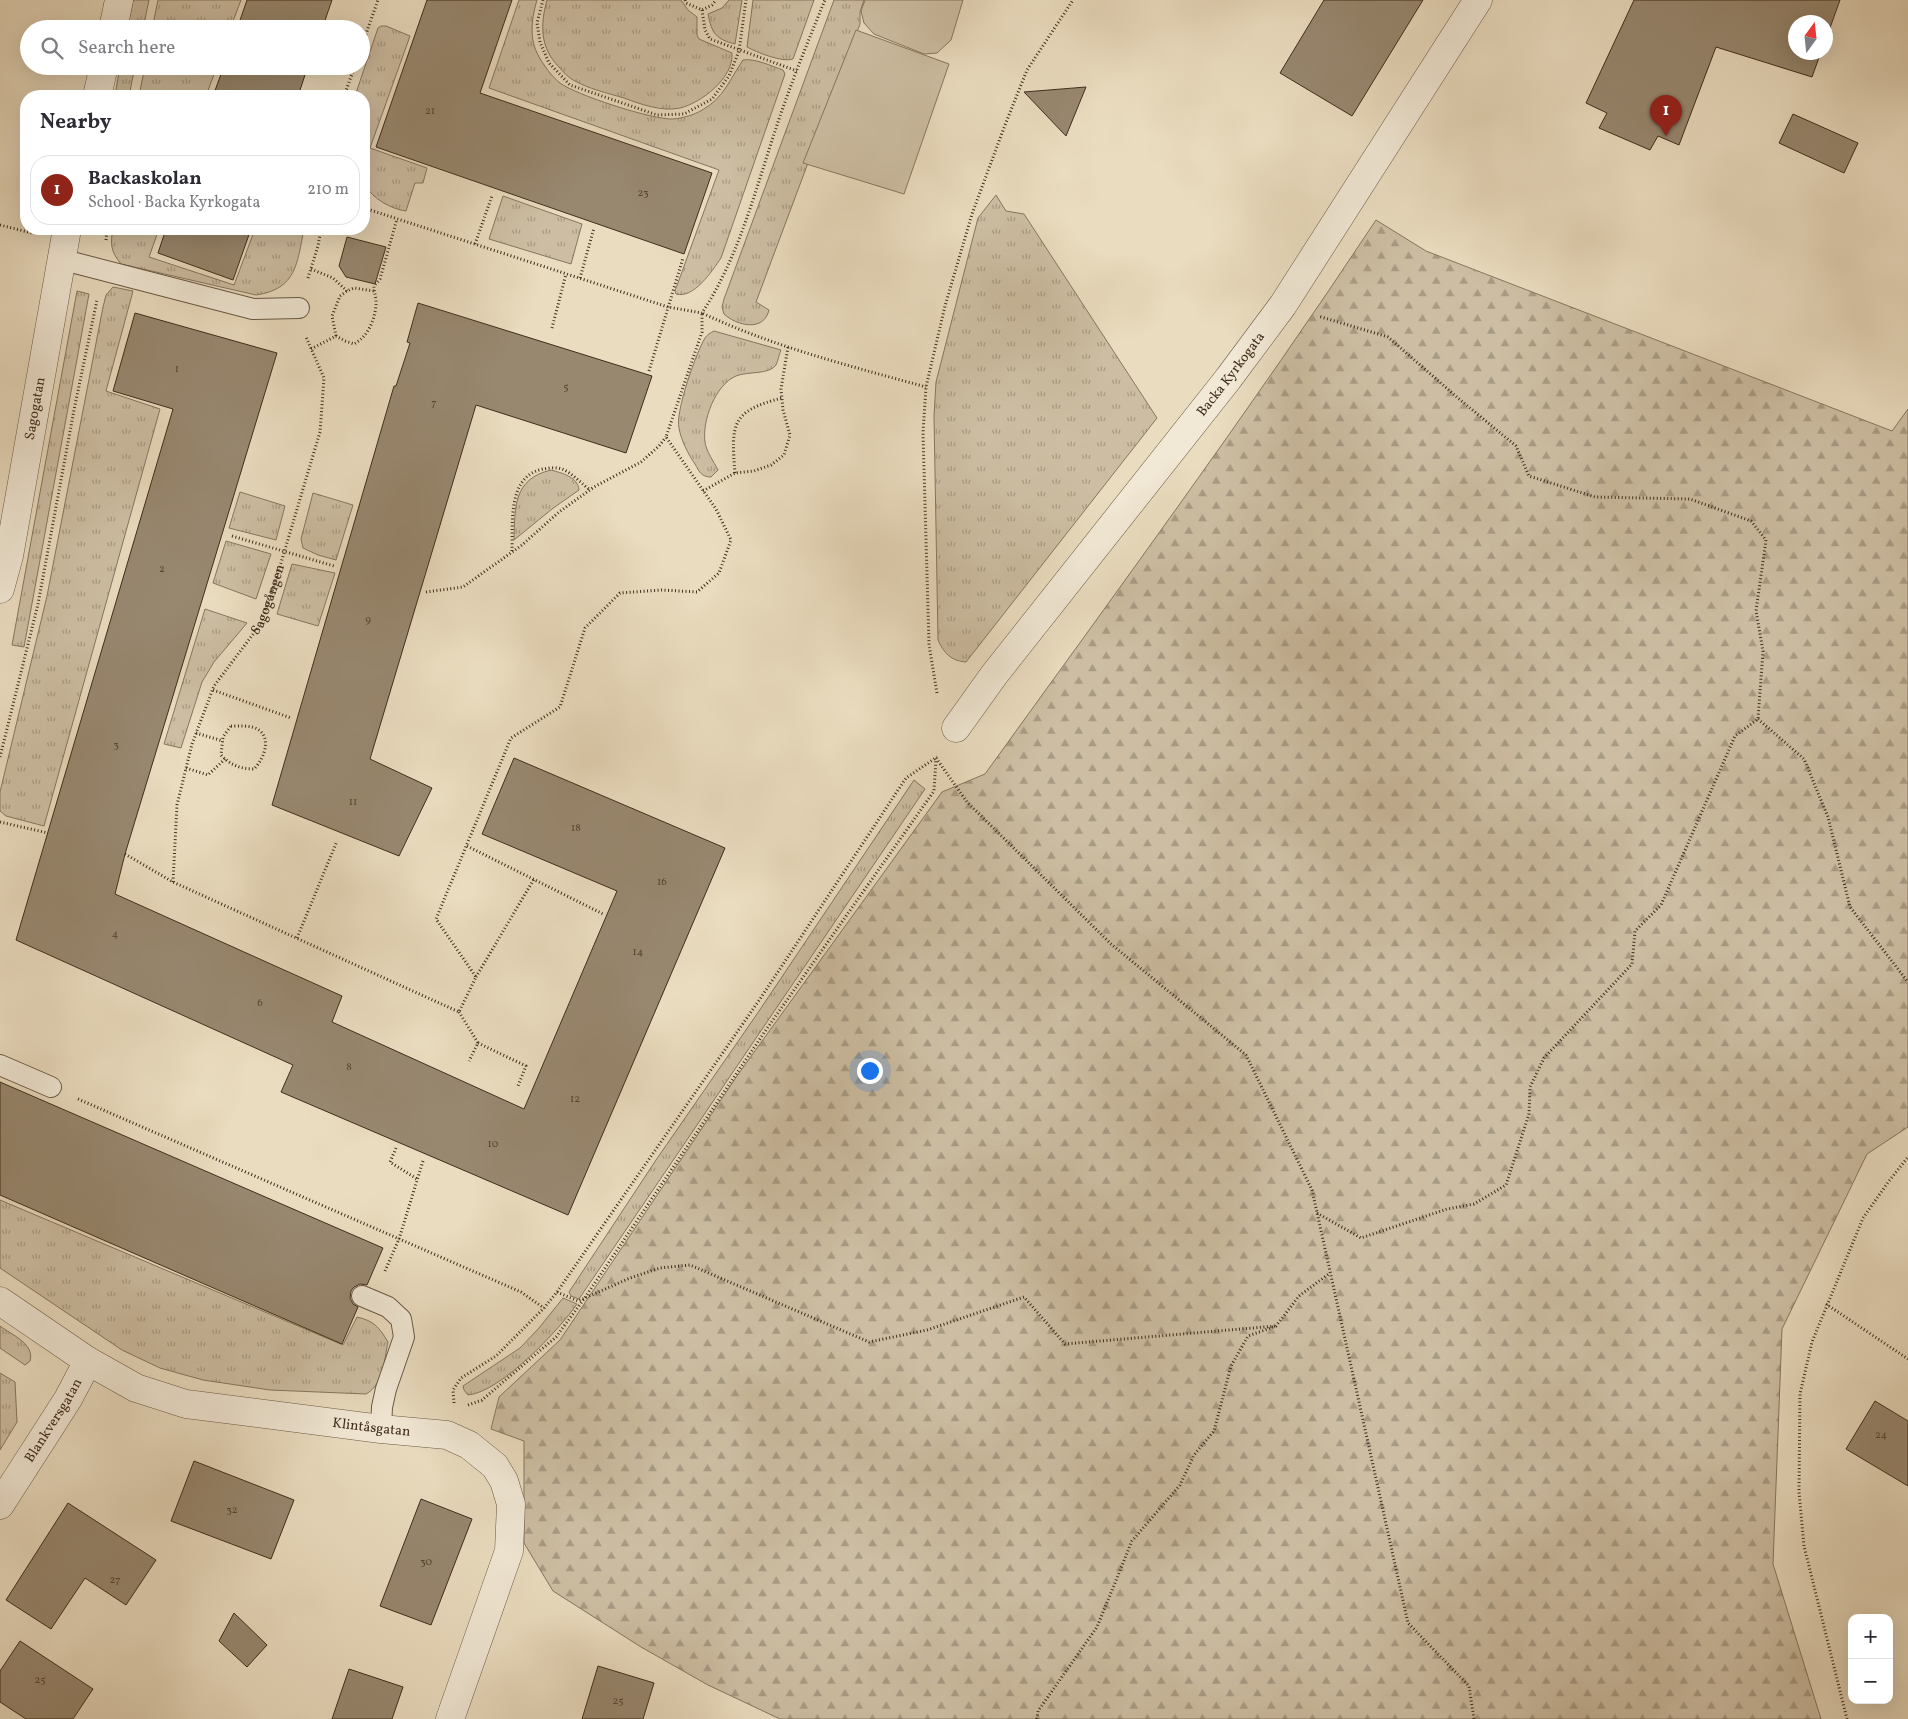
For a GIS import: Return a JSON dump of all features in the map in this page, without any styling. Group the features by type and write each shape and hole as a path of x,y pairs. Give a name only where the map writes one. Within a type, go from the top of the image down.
{"street":[{"path":"115,20 119,0"},
{"name":"Backa Kyrkogata","path":"956,728 994,675 1228,379 1283,305 1478,0"},
{"path":"98,90 102,75"},
{"name":"Sagogatan","path":"0,589 9,556 66,235"},
{"name":"Klintåsgatan","path":"0,1301 88,1361 136,1388 186,1404 381,1429 447,1435 469,1445 495,1466 504,1481 511,1504 509,1551 450,1719"},
{"name":"Blankversgatan","path":"0,1505 64,1406 88,1361"}],"lane":[{"path":"60,259 253,309 299,308"},
{"path":"0,1065 51,1088"},
{"path":"368,1298 388,1307 401,1319 404,1337 386,1389 382,1407 381,1429"}],"path":[{"path":"370,23 378,0"},
{"path":"543,0 538,23 540,42 549,63 570,85 657,115 684,114 712,99 729,76 739,51 746,0"},
{"path":"685,0 686,3 702,10"},
{"path":"702,10 712,5 716,0"},
{"path":"426,592 462,587 512,552 558,512 590,490 641,462 666,437 702,332 702,313 716,292 740,235 780,114 825,0"},
{"path":"956,728 939,703 929,645 923,433 926,387 944,306 972,214 1005,125 1027,70 1073,0"},
{"path":"702,10 705,30 710,39 797,71"},
{"path":"346,90 352,75"},
{"path":"475,244 492,196"},
{"path":"370,210 668,307 702,313 788,347 926,387"},
{"path":"374,291 354,288 340,296 332,316 336,336 354,344 363,339 369,330 376,302 374,286 380,279 397,219"},
{"path":"580,278 594,228"},
{"name":"Sagogången","path":"173,882 177,805 196,733 213,690 260,625 285,552 320,432 324,378 303,332 299,308 320,235"},
{"path":"649,371 683,258"},
{"path":"311,269 333,278 347,291"},
{"path":"552,328 566,274"},
{"path":"1283,305 1388,337 1516,446 1529,476 1595,496 1690,499 1751,521 1766,540 1756,611 1763,651 1758,719 1736,736 1661,904 1635,931 1632,964 1544,1058 1530,1087 1529,1114 1506,1185 1474,1204 1438,1212 1362,1238 1317,1213"},
{"path":"311,349 336,336"},
{"path":"703,491 735,472 754,471 771,465 784,455 790,435 783,410 781,389 788,347"},
{"path":"735,472 735,427 743,414 759,404 782,398"},
{"path":"476,977 436,919 511,738 560,706 585,628 620,593 662,590 698,592 720,573 731,540 716,509 666,437"},
{"path":"512,552 515,494 524,480 533,471 550,468 563,470 590,490"},
{"path":"232,536 334,566"},
{"path":"213,690 291,718"},
{"path":"1758,719 1804,759 1828,817 1850,907 1908,982"},
{"path":"231,726 253,728 260,731 264,739 265,748 262,761 254,769 243,769 228,762 222,755 223,741 223,737 231,726"},
{"path":"196,733 223,741"},
{"path":"936,758 967,802 1112,944 1246,1055 1312,1190 1408,1623 1469,1686 1474,1719"},
{"path":"936,758 934,791 768,1027 556,1338 482,1400 471,1406 454,1404 453,1390 461,1378 496,1356 544,1308 557,1292 760,999 906,778 936,758"},
{"path":"186,768 208,775 225,759"},
{"path":"0,822 48,833"},
{"path":"297,938 336,841"},
{"path":"467,846 602,914"},
{"path":"125,854 173,882 459,1012 478,1043 526,1066 518,1086"},
{"path":"459,1012 476,977 534,879"},
{"path":"469,1062 478,1043"},
{"path":"51,1088 521,1292 544,1308"},
{"path":"396,1148 390,1162 417,1179"},
{"path":"1847,1719 1804,1546 1799,1492 1800,1394 1812,1342 1826,1304 1863,1218 1908,1158"},
{"path":"368,1298 399,1240 423,1161"},
{"path":"557,1292 578,1301 630,1278 660,1268 690,1265 869,1342 927,1330 1024,1297 1065,1344 1276,1326"},
{"path":"1036,1719 1038,1711 1097,1627 1132,1541 1180,1485 1194,1455 1214,1431 1231,1366 1248,1336 1276,1326 1299,1296 1330,1272"},
{"path":"1826,1304 1908,1359"}],"green space":[{"path":"133,0 149,0 145,20 129,20"},
{"path":"158,0 241,0 233,20 154,20"},
{"path":"519,0 537,0 532,26 534,47 544,65 560,83 582,94 633,111 673,119 696,113 721,94 743,60 758,61 783,70 785,74 721,258 713,270 696,288 683,294 676,294 675,291 719,170 489,88"},
{"path":"547,0 681,0 688,10 697,17 697,35 699,39 732,53 728,71 715,88 706,95 688,105 673,109 651,107 579,83 562,71 548,52 543,36 543,18"},
{"path":"729,0 742,0 735,44 723,40 716,35 708,14 722,8"},
{"path":"753,0 814,0 793,59 783,60 747,47"},
{"path":"834,0 864,0 860,12 860,24 756,302 769,310 762,322 750,325 736,322 724,314 722,307 724,299"},
{"path":"865,0 963,0 951,40 937,53 924,54 874,34 864,23 861,11"},
{"path":"386,26 410,36 370,148 370,90 357,90 362,75 370,75 370,52 378,28"},
{"path":"856,30 949,64 904,194 803,163"},
{"path":"118,75 133,75 130,90 116,90"},
{"path":"143,75 214,75 208,90 140,90"},
{"path":"370,148 427,168 423,183 415,183 406,211 389,206 370,192"},
{"path":"996,195 1006,211 1024,214 1157,418 966,662 949,656 938,640 934,416 936,382 978,218"},
{"path":"503,196 582,224 571,264 489,239"},
{"path":"1376,220 1426,251 1892,431 1908,409 1908,1127 1867,1154 1782,1329 1773,1564 1821,1719 780,1719 708,1685 641,1647 553,1591 524,1543 524,1441 491,1429 499,1397 560,1340 739,1073 942,792 985,774 1232,430"},
{"path":"112,235 157,235 149,257 234,285 253,235 303,235 297,263 287,280 280,287 270,292 256,295 121,264 112,248"},
{"path":"113,287 133,291 106,391 160,409 44,826 6,816 0,811 0,792 47,596 103,307 106,295"},
{"path":"77,291 89,294 24,647 12,645"},
{"path":"714,331 781,350 776,365 773,368 763,372 736,376 722,387 716,395 708,414 705,434 707,449 718,470 711,477 701,473 690,456 681,437 679,420 683,396 697,356 705,338"},
{"path":"551,470 573,479 579,490 514,540 516,506 523,487 529,480"},
{"path":"240,492 285,506 276,540 229,528"},
{"path":"313,493 353,505 336,560 303,548 301,539"},
{"path":"226,541 271,554 256,599 213,583"},
{"path":"292,564 335,573 318,626 277,614"},
{"path":"205,609 247,623 214,662 202,682 181,748 164,744"},
{"path":"914,780 925,789 579,1299 571,1296 569,1292 656,1160 757,1014"},
{"path":"0,1200 343,1345 357,1317 368,1320 379,1329 388,1342 380,1378 372,1390 366,1394 270,1390 203,1380 160,1368 122,1350 0,1268"},
{"path":"563,1298 577,1304 557,1329 512,1372 481,1391 468,1395 463,1386 520,1348"},
{"path":"0,1326 26,1345 31,1355 30,1361 25,1365 0,1348"},
{"path":"0,1373 15,1382 17,1422 0,1450"}],"building":[{"path":"247,0 332,0 325,20 240,20"},
{"path":"427,0 512,0 480,93 712,173 684,254 376,147"},
{"path":"1324,0 1423,0 1352,116 1280,73"},
{"path":"1634,0 1840,0 1833,20 1833,15 1788,15 1788,60 1818,60 1812,77 1716,47 1679,145 1658,136 1650,150 1599,128 1607,113 1586,103"},
{"path":"221,75 305,75 300,90 215,90"},
{"path":"1086,87 1066,136 1024,92"},
{"path":"1793,114 1858,143 1844,173 1779,143"},
{"path":"164,235 249,235 233,280 158,253"},
{"path":"347,237 386,247 375,284 346,277 339,266"},
{"path":"418,303 652,376 626,453 476,405 370,759 432,788 399,856 272,805 394,386 396,386 410,343 407,342"},
{"path":"135,313 277,353 125,854 115,894 342,996 332,1022 524,1109 617,891 482,834 514,758 725,848 568,1215 281,1092 293,1065 16,940 173,409 113,391"},
{"path":"0,1082 383,1248 367,1285 360,1284 351,1291 350,1298 353,1304 358,1307 342,1344 0,1195"},
{"path":"1875,1401 1908,1421 1908,1486 1846,1449"},
{"path":"194,1461 294,1500 271,1559 171,1521"},
{"path":"421,1499 472,1519 431,1625 380,1606"},
{"path":"68,1503 156,1560 126,1605 85,1578 51,1629 6,1600"},
{"path":"234,1613 267,1645 247,1667 219,1641"},
{"path":"20,1641 93,1689 73,1719 26,1719 0,1702 0,1671"},
{"path":"598,1666 654,1683 643,1719 582,1719"},
{"path":"349,1669 403,1687 392,1719 332,1719"}],"place":[{"name":"Backaskolan","path":"1666,136"}]}
